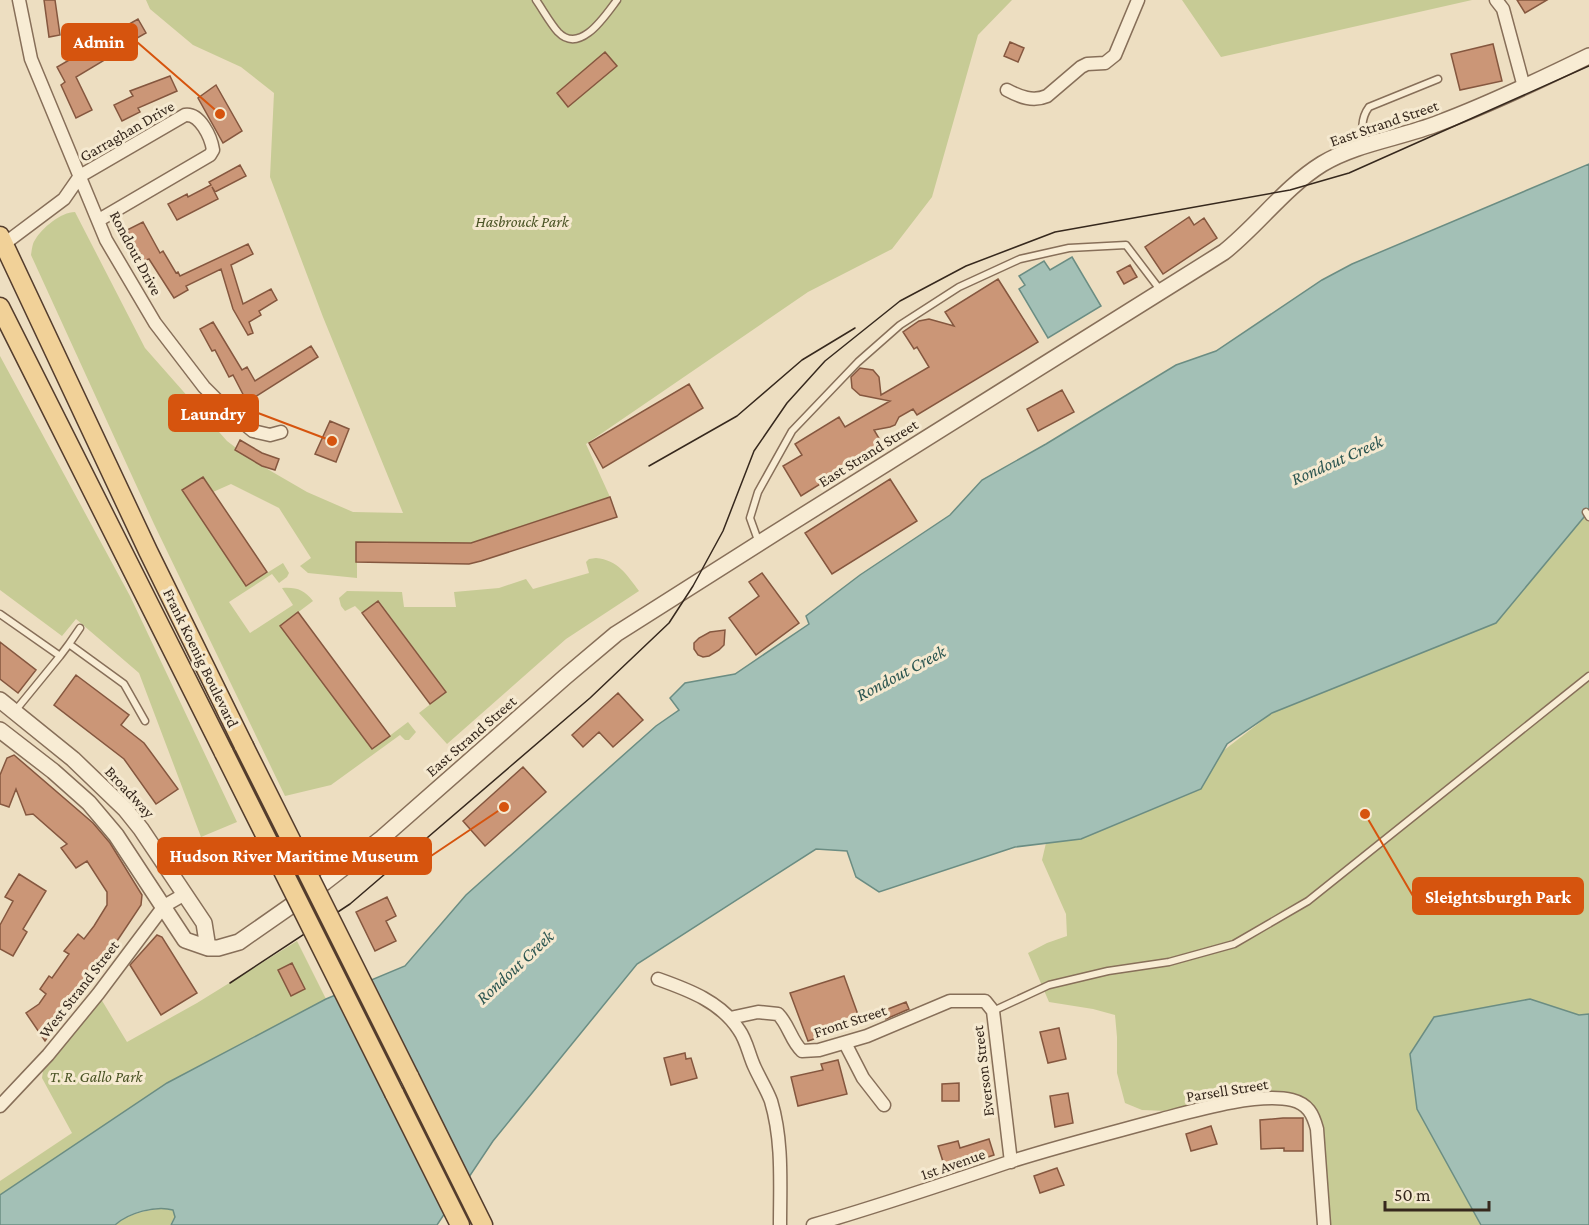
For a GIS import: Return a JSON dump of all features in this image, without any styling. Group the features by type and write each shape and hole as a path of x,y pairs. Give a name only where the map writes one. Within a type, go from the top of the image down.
{"main road":[{"name":"Frank Koenig Boulevard","path":"1,242 148,551 483,1225"},
{"name":"Frank Koenig Boulevard","path":"0,307 460,1225"}],"street":[{"name":"Rondout Drive","path":"19,0 31,59 106,240 155,323 204,387 252,431 270,435 280,432"},
{"path":"1007,90 1030,99 1041,99 1087,64 1105,63 1115,55 1138,0"},
{"path":"1496,0 1503,9 1524,87"},
{"name":"East Strand Street","path":"208,948 218,948 239,942 325,882 382,838 616,634 1231,247 1310,173 1324,163 1364,147 1438,124 1589,56"},
{"name":"Garraghan Drive","path":"1,242 64,199 80,176 185,115 192,114 197,118 212,142 213,150 210,155 99,220"},
{"name":"Broadway","path":"0,700 73,759 125,809 204,923 208,948"},
{"path":"15,711 1,734 53,771 88,803 116,835 186,940 208,948"},
{"name":"West Strand Street","path":"0,1106 98,994 164,906 185,894"},
{"path":"658,980 701,996 730,1018 740,1031 770,1098 776,1118 780,1158 780,1225"},
{"name":"Front Street","path":"730,1018 758,1012 778,1014 787,1023 796,1046 802,1051 819,1050 867,1036 950,1001 985,1001 993,1011"},
{"name":"Everson Street","path":"993,1011 1011,1162"},
{"path":"845,1043 863,1078 884,1105"},
{"name":"Parsell Street","path":"1104,1135 1191,1112 1255,1099 1281,1098 1299,1102 1310,1110 1317,1129 1324,1225"},
{"name":"1st Avenue","path":"813,1225 1104,1135"}],"lane":[{"path":"536,0 558,31 565,37 573,39 597,27 617,0"},
{"path":"1364,147 1362,129 1364,113 1369,107 1438,79"},
{"path":"759,543 750,518 758,492 792,431 858,362 900,325 959,286 1020,259 1069,248 1126,245 1161,291"},
{"path":"0,614 60,656"},
{"path":"15,711 80,628"},
{"path":"69,644 124,684 145,721"},
{"path":"993,1011 1049,985 1108,971 1169,962 1234,944 1308,901 1589,676"}],"green space":[{"name":"Hasbrouck Park","path":"146,0 1012,0 978,35 932,197 892,249 808,292 586,444 610,497 471,543 357,542 357,578 308,573 300,566 311,558 279,508 231,484 213,492 203,477 182,490 246,586 283,563 289,573 279,583 272,574 229,602 250,633 293,605 282,588 292,588 303,592 313,601 280,626 372,749 408,722 416,732 409,740 405,740 400,735 331,785 285,796 154,524 31,255 33,243 38,235 58,218 75,212 145,348 227,441 252,460 307,492 353,512 403,513 323,317 270,177 274,93 241,67 193,45 150,9"},
{"path":"1182,0 1472,0 1221,57"},
{"path":"0,356 130,596 237,822 201,837 139,673 76,619 62,636 0,590"},
{"path":"1589,511 1589,1014 1579,1015 1530,999 1434,1017 1410,1054 1417,1109 1481,1225 1324,1225 1314,1116 1281,1098 1191,1112 1142,1110 1125,1103 1117,1073 1115,1015 1049,1002 1028,953 1067,936 1066,914 1042,860 1046,843 1081,839 1201,789 1223,751 1272,713 1496,623"},
{"path":"596,558 616,565 639,591 566,639 447,744 419,713 446,692 379,601 362,613 355,606 345,611 339,598 347,591 402,592 404,607 456,607 454,592 499,588 526,579 533,589 589,573 586,562"},
{"name":"T. R. Gallo Park","path":"297,941 326,999 167,1083 0,1195 0,1181 72,1133 42,1078 43,1071 54,1059 98,994 127,1042 197,1003"},
{"path":"167,1208 173,1210 175,1217 170,1225 115,1225 133,1215"}],"water":[{"name":"Rondout Creek","path":"1589,164 1589,511 1496,623 1272,713 1227,744 1201,789 1081,839 1015,847 879,892 856,877 847,851 816,849 637,964 493,1141 437,1225 171,1225 175,1217 173,1210 151,1209 135,1214 115,1225 0,1225 0,1195 167,1083 326,999 405,966 466,895 656,726 679,710 670,698 685,683 735,674 809,624 806,616 860,575 950,515 982,480 1176,365 1216,351 1322,280 1352,264"},
{"path":"1072,257 1101,306 1048,338 1019,289 1025,285 1019,276 1044,261 1050,270"},
{"path":"1530,999 1579,1015 1589,1014 1589,1225 1481,1225 1417,1109 1410,1054 1434,1017"}],"building":[{"path":"44,0 55,0 60,35 49,37"},
{"path":"1517,0 1547,0 1525,13"},
{"path":"138,19 146,33 130,42 133,47 112,58 111,56 76,77 92,110 76,118 61,85 65,82 57,67 124,31 122,28"},
{"path":"1010,42 1024,48 1018,62 1004,56"},
{"path":"1493,44 1502,81 1460,90 1451,54"},
{"path":"605,52 617,66 568,107 557,93"},
{"path":"170,76 177,91 138,108 140,112 122,121 114,105 133,96 130,91"},
{"path":"216,85 242,131 223,143 198,98"},
{"path":"240,165 246,176 215,192 212,187 218,199 177,220 168,204 211,185 209,182"},
{"path":"1189,217 1194,225 1204,218 1217,238 1163,274 1145,247"},
{"path":"143,222 160,253 163,251 180,276 248,244 253,254 231,265 243,304 271,289 277,300 259,311 261,315 249,322 253,333 248,335 233,309 221,269 186,286 188,290 174,298 149,259 144,261 127,230"},
{"path":"1130,265 1137,277 1124,284 1117,272"},
{"path":"998,279 1038,342 917,415 913,409 899,417 895,425 874,430 883,445 801,496 783,466 802,455 795,444 839,417 845,427 890,401 860,395 852,388 851,377 860,368 873,370 879,377 881,395 929,367 917,347 914,349 903,332 919,321 929,319 954,326 945,312"},
{"path":"213,322 242,370 247,367 255,381 311,346 318,357 247,402 233,375 229,377 215,350 212,351 200,329"},
{"path":"689,384 703,408 603,468 589,443"},
{"path":"1062,390 1074,412 1038,431 1027,409"},
{"path":"330,421 349,429 336,462 315,454"},
{"path":"240,440 262,453 279,459 275,470 262,466 235,450"},
{"path":"203,477 267,572 246,586 182,490"},
{"path":"890,479 917,521 832,574 805,533"},
{"path":"610,497 617,517 481,561 469,564 356,562 356,542 471,543"},
{"path":"762,573 799,623 756,655 729,618 759,596 749,582"},
{"path":"378,601 446,692 430,704 362,613"},
{"path":"298,612 390,736 372,749 280,626"},
{"path":"725,630 724,645 719,650 709,656 698,655 694,649 694,643 699,638 710,632"},
{"path":"0,642 36,670 18,693 0,679"},
{"path":"76,675 129,715 121,725 144,743 178,789 156,804 124,759 54,705"},
{"path":"618,693 643,720 613,747 599,732 583,747 572,735"},
{"path":"14,755 93,823 110,843 142,895 141,905 45,1041 26,1013 39,1004 46,994 40,989 49,976 52,978 69,954 64,951 78,934 84,939 94,926 107,905 107,892 87,861 76,868 61,848 67,844 33,814 26,815 16,789 9,807 0,804 0,775 7,758"},
{"path":"523,767 546,792 485,846 463,821"},
{"path":"19,874 46,891 23,929 27,932 13,956 0,949 0,925 13,901 5,897"},
{"path":"387,897 396,916 386,921 396,941 375,951 356,912"},
{"path":"157,935 162,937 197,993 161,1015 130,965"},
{"path":"292,963 305,989 291,996 278,970"},
{"path":"844,976 861,1023 808,1041 790,993"},
{"path":"906,1002 909,1009 886,1019 883,1011"},
{"path":"1059,1028 1066,1059 1048,1063 1040,1032"},
{"path":"685,1053 686,1059 691,1058 697,1078 671,1085 664,1058"},
{"path":"838,1060 847,1094 798,1106 791,1077 823,1070 821,1064"},
{"path":"959,1083 959,1101 942,1101 942,1084"},
{"path":"1068,1093 1073,1123 1055,1127 1050,1096"},
{"path":"1303,1118 1303,1151 1284,1151 1284,1148 1261,1149 1260,1120"},
{"path":"1211,1126 1217,1144 1191,1151 1186,1134"},
{"path":"989,1139 994,1155 946,1171 938,1146 958,1141 960,1148"},
{"path":"1057,1168 1064,1185 1040,1193 1034,1176"}],"tram line":[{"path":"230,983 350,904 590,698 669,623 693,586 723,531 754,451 787,403 825,361 900,301 966,266 1055,232 1290,190 1349,173 1589,66"},
{"path":"649,466 737,416 802,360 855,328"}],"place":[{"name":"Admin","path":"220,114"},
{"name":"Laundry","path":"332,441"},
{"name":"Hudson River Maritime Museum","path":"504,807"},
{"name":"Sleightsburgh Park","path":"1365,814"}]}
